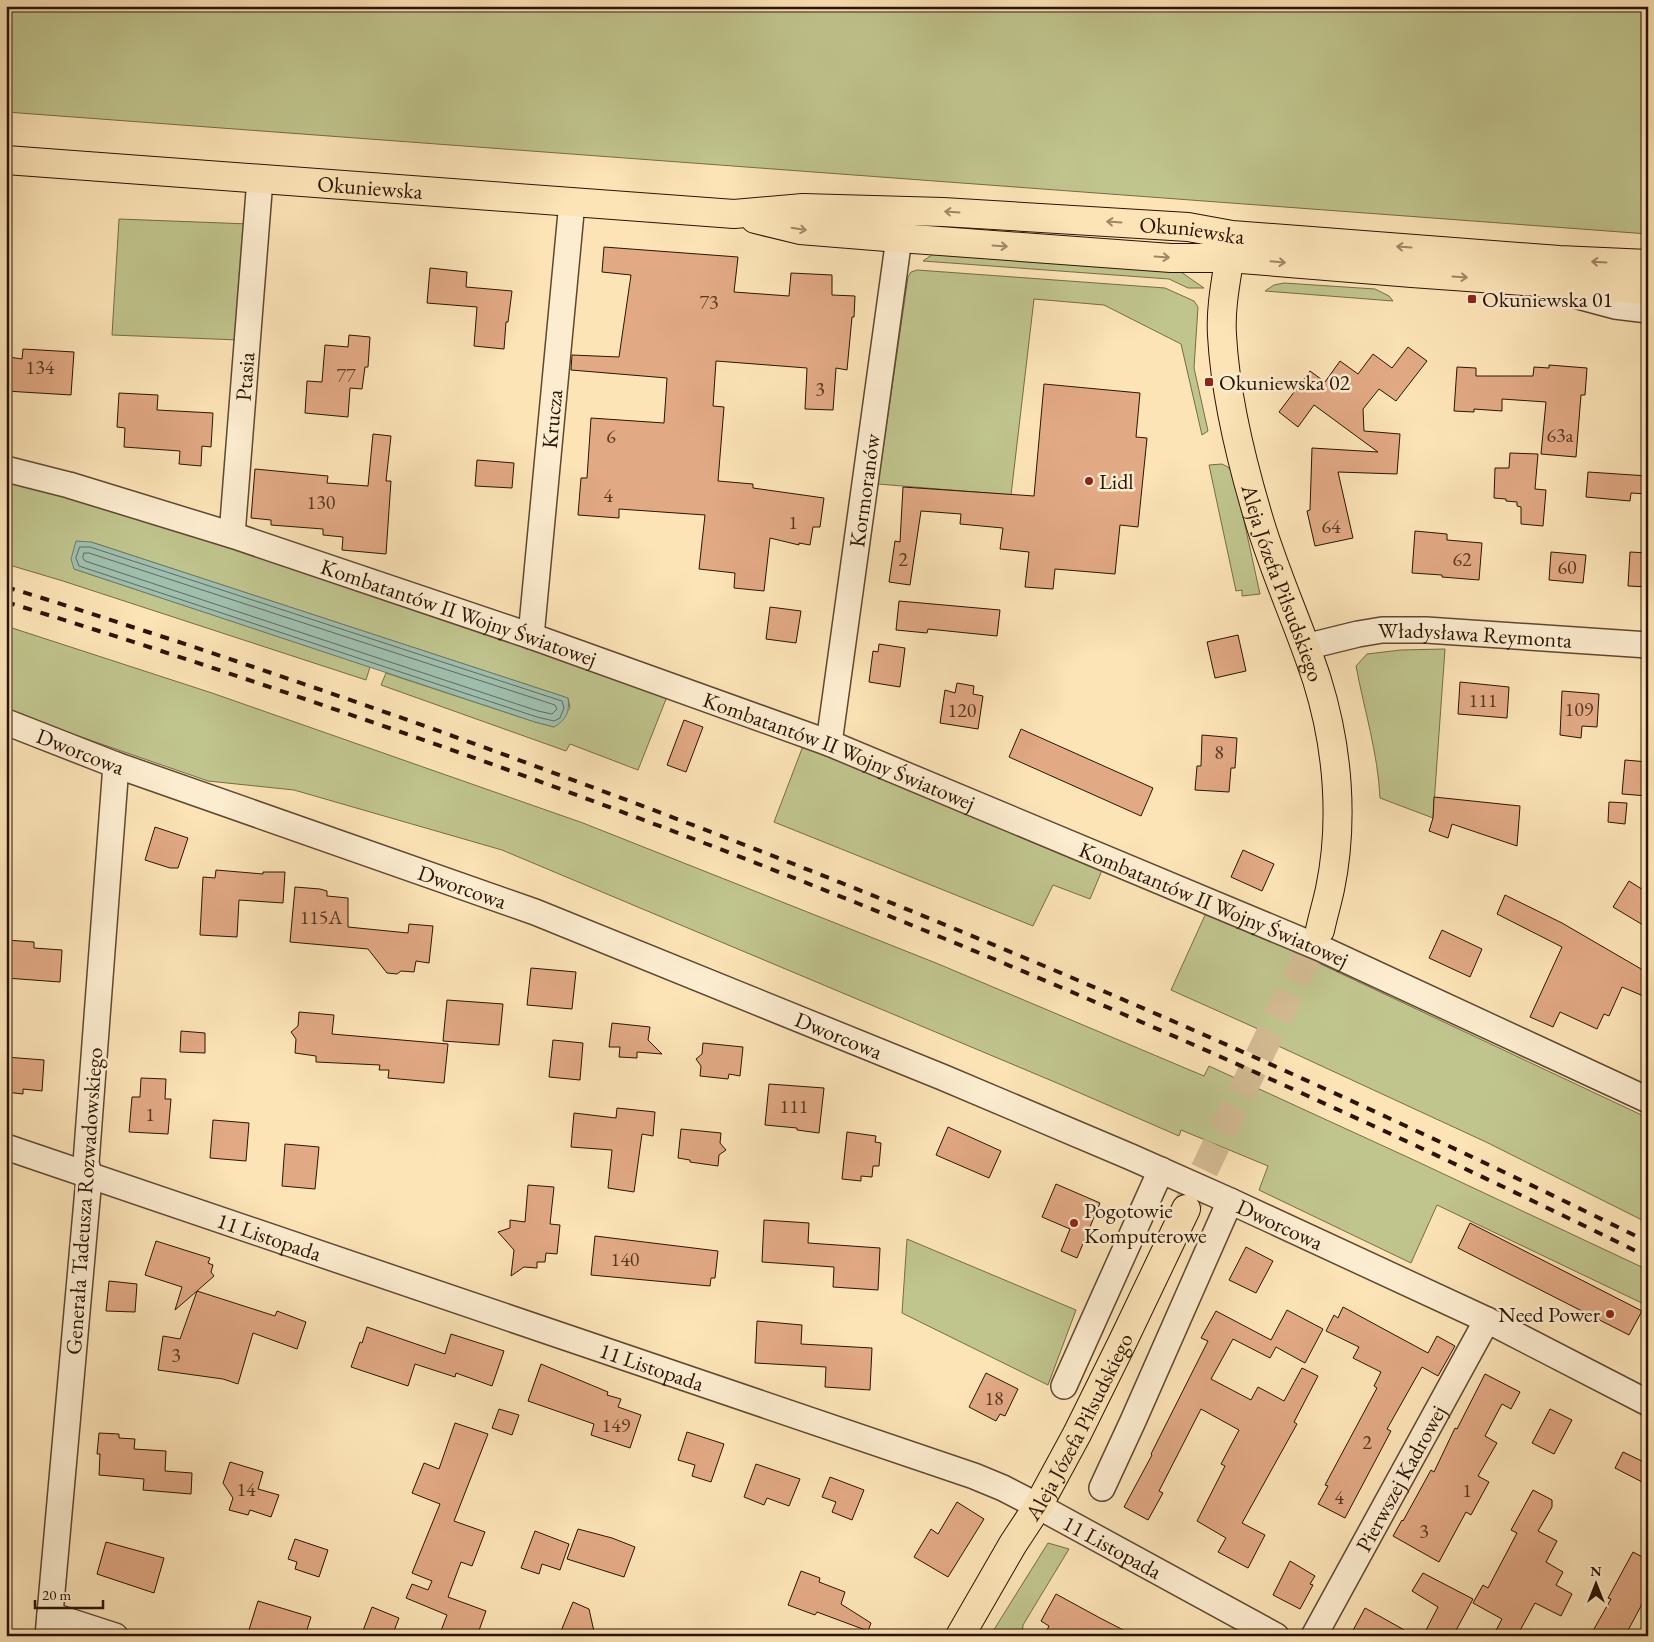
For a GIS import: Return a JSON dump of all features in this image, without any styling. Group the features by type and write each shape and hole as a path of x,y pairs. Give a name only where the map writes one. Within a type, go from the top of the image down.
{"main road":[{"name":"Okuniewska","path":"6,160 734,214 803,208 943,212 1188,227 1231,246 1522,281 1648,290"},
{"name":"Okuniewska","path":"734,214 800,230 1171,258 1231,246 1648,264"},
{"name":"Aleja Józefa Piłsudskiego","path":"1231,246 1222,312 1226,379 1256,513 1305,647 1326,712 1335,756 1338,799 1336,843 1330,889 1320,930"},
{"name":"Aleja Józefa Piłsudskiego","path":"960,1636 1013,1544 1038,1506 1077,1434 1186,1209"}],"street":[{"name":"Ptasia","path":"232,535 260,179"},
{"name":"Krucza","path":"532,636 572,202"},
{"name":"Kormoranów","path":"829,742 899,238"},
{"name":"Okuniewska","path":"1522,281 1615,306 1648,310"},
{"name":"Kombatantów II Wojny Światowej","path":"6,468 232,535 532,636 829,742 1320,948 1648,1100"},
{"name":"Władysława Reymonta","path":"1305,647 1382,630 1426,630 1648,645"},
{"name":"Dworcowa","path":"6,722 116,765 534,912 942,1077 1230,1201 1487,1320 1648,1403"},
{"name":"Generała Tadeusza Rozwadowskiego","path":"49,1625 89,1174 86,1163 116,765"},
{"name":"11 Listopada","path":"6,1147 974,1476 1038,1506 1276,1636"},
{"name":"Aleja Józefa Piłsudskiego","path":"1064,1386 1161,1170"},
{"name":"Aleja Józefa Piłsudskiego","path":"1102,1488 1230,1201"},
{"name":"Pierwszej Kadrowej","path":"1314,1636 1487,1320"},
{"path":"49,1625 115,1636"}],"green space":[{"path":"6,6 1648,6 1648,234 6,112"},
{"path":"119,219 249,224 239,340 112,335"},
{"path":"933,254 1176,270 1204,288 1188,288 1169,279 923,261"},
{"path":"917,270 1165,288 1194,301 1198,307 1194,368 1208,431 1202,435 1181,344 1104,305 1034,299 1011,495 878,484 908,277 911,272"},
{"path":"1284,283 1375,289 1389,296 1393,301 1265,291 1274,285"},
{"path":"1222,464 1228,467 1234,475 1260,594 1242,596 1242,590 1236,591 1209,465"},
{"path":"6,477 406,601 668,694 638,770 570,744 566,751 381,685 386,673 554,727 570,708 568,698 91,542 74,569 370,667 366,680 6,564"},
{"path":"6,626 212,693 583,823 936,963 1204,1076 1209,1066 1648,1270 1648,1306 1437,1205 1411,1263 1259,1190 1268,1166 1181,1130 1179,1136 502,850 294,790 208,781 6,711"},
{"path":"1445,649 1433,818 1380,798 1374,748 1356,666 1367,654 1401,650"},
{"path":"803,746 1103,868 1090,899 1053,885 1033,926 774,822"},
{"path":"1206,913 1242,927 1648,1118 1648,1223 1486,1142 1274,1044 1276,1037 1171,990"},
{"path":"907,1239 1076,1310 1048,1385 902,1313"},
{"path":"1048,1543 1069,1549 1023,1625 1022,1636 990,1636"}],"water":[{"path":"76,541 91,542 568,698 568,711 562,721 554,727 535,722 74,569 71,559"}],"building":[{"path":"604,247 738,257 734,292 789,296 791,273 832,275 832,295 855,296 847,370 836,368 833,410 805,409 807,368 716,361 713,406 724,407 718,481 753,484 753,488 824,498 820,527 813,527 810,545 799,543 799,545 770,538 764,591 734,588 735,573 699,569 705,515 619,509 619,518 578,515 581,478 587,478 591,418 664,423 667,378 571,370 572,355 619,357 631,275 602,272"},
{"path":"430,268 467,272 466,287 512,291 508,322 506,322 504,349 474,346 477,307 427,303"},
{"path":"349,335 370,337 368,367 365,367 362,389 350,388 348,417 305,413 307,381 322,382 325,345 348,347"},
{"path":"1408,347 1427,361 1396,401 1379,389 1363,409 1364,431 1400,434 1397,474 1338,472 1353,538 1315,546 1307,511 1310,510 1312,448 1378,452 1314,405 1298,427 1279,412 1310,371 1325,382 1340,361 1358,374 1373,354 1392,368"},
{"path":"23,349 74,352 71,395 6,391 9,357 22,359"},
{"path":"1549,365 1587,368 1585,395 1581,395 1576,457 1541,454 1546,402 1502,399 1502,411 1474,409 1474,412 1454,411 1457,367 1476,368 1476,376 1533,376 1534,367 1549,368"},
{"name":"Lidl","path":"1044,384 1140,393 1136,437 1147,438 1138,527 1120,525 1115,574 1055,569 1053,589 1025,587 1029,552 1000,549 1003,528 960,524 961,514 921,511 910,585 889,582 895,541 900,542 903,487 1034,496"},
{"path":"119,393 158,395 157,410 213,413 211,447 202,446 201,466 179,464 180,451 124,447 125,428 117,427"},
{"path":"373,434 391,436 386,481 391,481 386,554 342,550 343,537 323,535 323,529 271,525 271,520 251,518 255,469 328,476 327,483 368,486"},
{"path":"1510,453 1538,454 1535,489 1546,490 1543,526 1521,524 1521,507 1517,506 1517,502 1494,498 1495,468 1509,468"},
{"path":"477,460 514,463 512,488 475,486"},
{"path":"1588,472 1648,476 1648,494 1631,493 1630,501 1586,497"},
{"path":"1415,531 1447,534 1447,540 1482,543 1479,580 1412,573"},
{"path":"1551,552 1586,555 1583,583 1549,580"},
{"path":"1630,552 1648,553 1648,587 1628,586"},
{"path":"899,601 1000,610 997,636 928,629 927,633 896,630"},
{"path":"770,607 801,611 796,643 766,639"},
{"path":"1238,635 1246,671 1215,678 1207,642"},
{"path":"879,644 905,648 900,687 869,682 873,651 878,652"},
{"path":"1460,682 1509,687 1507,718 1458,714"},
{"path":"957,683 974,686 973,694 983,696 978,729 940,723 945,690 955,693"},
{"path":"1562,691 1599,694 1597,727 1582,726 1581,738 1560,735"},
{"path":"684,720 703,727 686,772 667,765"},
{"path":"1021,729 1153,788 1141,816 1009,757"},
{"path":"1202,735 1237,738 1235,768 1231,768 1229,792 1195,790 1197,766 1201,766"},
{"path":"1625,760 1648,762 1648,796 1622,794"},
{"path":"1434,797 1520,806 1517,846 1452,824 1448,838 1429,831 1433,818"},
{"path":"1609,802 1627,803 1625,824 1608,822"},
{"path":"155,827 188,838 178,868 170,868 145,860"},
{"path":"1243,850 1274,864 1262,891 1231,877"},
{"path":"216,870 263,874 263,872 285,872 283,903 239,900 237,937 200,935 203,877 215,878"},
{"path":"1629,881 1648,893 1648,928 1613,907"},
{"path":"295,887 320,889 327,891 327,896 348,898 348,927 408,933 409,924 433,926 429,963 416,961 414,972 387,973 368,949 290,942"},
{"path":"1505,895 1562,923 1648,973 1648,998 1622,987 1609,1016 1604,1014 1597,1029 1560,1012 1553,1027 1530,1017 1562,947 1497,914"},
{"path":"1442,930 1482,949 1470,977 1429,958"},
{"path":"6,940 34,942 34,948 62,950 60,982 6,978"},
{"path":"531,968 576,972 572,1009 527,1005"},
{"path":"447,1000 503,1004 499,1045 443,1041"},
{"path":"299,1012 334,1015 332,1034 448,1044 444,1083 388,1078 389,1070 379,1070 380,1065 316,1062 316,1056 295,1053 296,1039 291,1032 298,1026"},
{"path":"612,1023 650,1027 648,1040 662,1054 637,1052 637,1058 619,1057 620,1047 609,1047"},
{"path":"181,1031 205,1033 205,1053 180,1052"},
{"path":"553,1040 583,1043 580,1080 549,1077"},
{"path":"703,1043 743,1047 740,1076 729,1074 728,1079 700,1076 701,1066 696,1059 702,1054"},
{"path":"6,1057 44,1060 42,1091 23,1089 23,1094 6,1092"},
{"path":"141,1078 166,1079 165,1099 171,1099 168,1134 129,1132 132,1097 140,1097"},
{"path":"769,1084 824,1088 819,1133 797,1130 797,1128 765,1125"},
{"path":"617,1108 655,1112 653,1136 642,1134 634,1192 608,1188 612,1150 571,1147 574,1113 616,1118"},
{"path":"213,1120 249,1123 246,1161 210,1158"},
{"path":"948,1127 1001,1151 989,1178 936,1155"},
{"path":"681,1129 721,1133 720,1143 726,1150 719,1155 718,1166 690,1162 690,1160 678,1158"},
{"path":"847,1132 876,1136 875,1142 881,1143 879,1166 873,1166 872,1177 861,1176 861,1181 842,1179"},
{"path":"285,1144 319,1147 315,1189 282,1186"},
{"name":"Pogotowie Komputerowe","path":"1056,1184 1100,1203 1077,1258 1061,1251 1070,1229 1042,1217"},
{"path":"528,1185 554,1187 550,1224 560,1225 557,1254 546,1253 545,1262 537,1262 537,1268 524,1267 511,1276 514,1250 498,1232 510,1228 510,1220 525,1222"},
{"path":"764,1220 809,1223 808,1243 880,1248 878,1290 833,1287 834,1267 762,1262"},
{"path":"1470,1223 1642,1311 1629,1335 1458,1248"},
{"path":"595,1236 718,1251 715,1278 711,1278 710,1286 591,1275"},
{"path":"156,1241 210,1258 208,1263 213,1265 211,1272 214,1276 175,1310 182,1287 145,1275"},
{"path":"1246,1247 1273,1261 1256,1293 1229,1280"},
{"path":"109,1281 137,1284 135,1312 106,1311"},
{"path":"197,1291 275,1316 277,1311 306,1322 297,1349 253,1333 238,1384 223,1379 158,1370 163,1336 180,1339"},
{"path":"1343,1307 1428,1353 1437,1336 1455,1346 1438,1376 1422,1367 1387,1429 1391,1431 1345,1518 1318,1504 1328,1486 1325,1485 1377,1388 1374,1386 1381,1372 1353,1358 1359,1347 1326,1331 1334,1315 1338,1318"},
{"path":"1287,1310 1323,1329 1305,1363 1276,1347 1270,1358 1233,1339 1211,1379 1251,1400 1258,1387 1284,1401 1302,1368 1318,1376 1294,1422 1297,1424 1242,1523 1265,1535 1248,1568 1218,1552 1226,1538 1197,1521 1225,1466 1221,1464 1239,1430 1201,1409 1159,1491 1163,1493 1148,1520 1124,1507 1152,1455 1208,1341 1201,1338 1216,1311 1271,1340"},
{"path":"757,1321 802,1325 801,1344 872,1348 870,1390 825,1387 826,1367 755,1363"},
{"path":"367,1327 445,1354 451,1334 504,1351 492,1386 456,1373 455,1377 415,1364 408,1386 351,1367"},
{"path":"541,1364 608,1392 607,1395 621,1399 618,1407 641,1415 630,1448 591,1435 594,1424 528,1401"},
{"path":"986,1373 1018,1389 1005,1416 1000,1414 996,1421 969,1407"},
{"path":"1485,1374 1520,1392 1511,1409 1502,1404 1485,1436 1497,1443 1478,1476 1489,1482 1471,1515 1466,1512 1439,1562 1393,1536 1431,1470 1434,1472 1455,1428 1457,1429"},
{"path":"499,1409 519,1415 512,1435 492,1428"},
{"path":"1550,1409 1572,1420 1554,1454 1532,1443"},
{"path":"455,1423 488,1434 454,1521 485,1532 472,1566 461,1562 448,1597 486,1611 477,1636 439,1636 447,1615 406,1598 412,1584 428,1590 432,1581 412,1573 440,1504 412,1493 424,1463 439,1469"},
{"path":"687,1432 724,1444 711,1482 692,1476 695,1465 678,1460"},
{"path":"99,1433 119,1434 119,1438 135,1439 134,1449 166,1451 165,1471 192,1473 191,1494 143,1490 144,1479 99,1475 100,1454 97,1454"},
{"path":"1623,1452 1648,1464 1648,1485 1615,1468"},
{"path":"230,1462 263,1472 258,1489 279,1495 271,1517 250,1510 248,1515 229,1510 233,1498 223,1483"},
{"path":"756,1464 800,1479 789,1506 767,1498 764,1505 744,1497"},
{"path":"830,1477 864,1490 852,1520 832,1512 836,1502 822,1497"},
{"path":"1533,1490 1552,1500 1552,1507 1538,1531 1557,1541 1546,1562 1563,1572 1556,1585 1572,1594 1561,1616 1535,1603 1517,1636 1493,1636 1502,1619 1473,1603 1483,1585 1488,1588 1517,1533 1511,1530"},
{"path":"957,1502 984,1519 948,1577 914,1557 931,1529 938,1534"},
{"path":"578,1529 612,1538 635,1547 624,1577 567,1559"},
{"path":"535,1531 569,1544 560,1570 542,1564 539,1574 521,1568"},
{"path":"295,1539 328,1550 319,1577 295,1569 297,1562 288,1559"},
{"path":"106,1542 164,1558 154,1593 97,1574"},
{"path":"1633,1552 1648,1560 1648,1593 1625,1636 1590,1636 1611,1599 1608,1598"},
{"path":"1290,1561 1315,1576 1310,1584 1313,1585 1300,1609 1273,1595"},
{"path":"801,1571 820,1578 819,1582 845,1592 841,1604 871,1623 868,1631 817,1612 815,1615 788,1605"},
{"path":"1423,1573 1473,1599 1453,1636 1423,1636 1438,1607 1412,1591"},
{"path":"1056,1594 1135,1636 1044,1636 1049,1626 1041,1621"},
{"path":"258,1601 311,1617 305,1636 257,1636 248,1633"},
{"path":"573,1602 589,1609 595,1636 559,1636"},
{"path":"372,1607 399,1618 392,1636 361,1636"},
{"path":"1365,1608 1415,1636 1350,1636"}],"tunnel":[{"path":"1186,1208 1320,930"}],"railway":[{"path":"6,587 176,641 514,758 838,882 1111,994 1381,1114 1648,1242"},
{"path":"6,602 248,680 497,766 831,893 997,960 1325,1104 1487,1179 1648,1257"}],"place":[{"name":"Okuniewska 01","path":"1472,299"},
{"name":"Okuniewska 02","path":"1209,382"},
{"name":"Lidl","path":"1089,481"},
{"name":"Pogotowie Komputerowe","path":"1074,1223"},
{"name":"Need Power","path":"1610,1314"}]}
